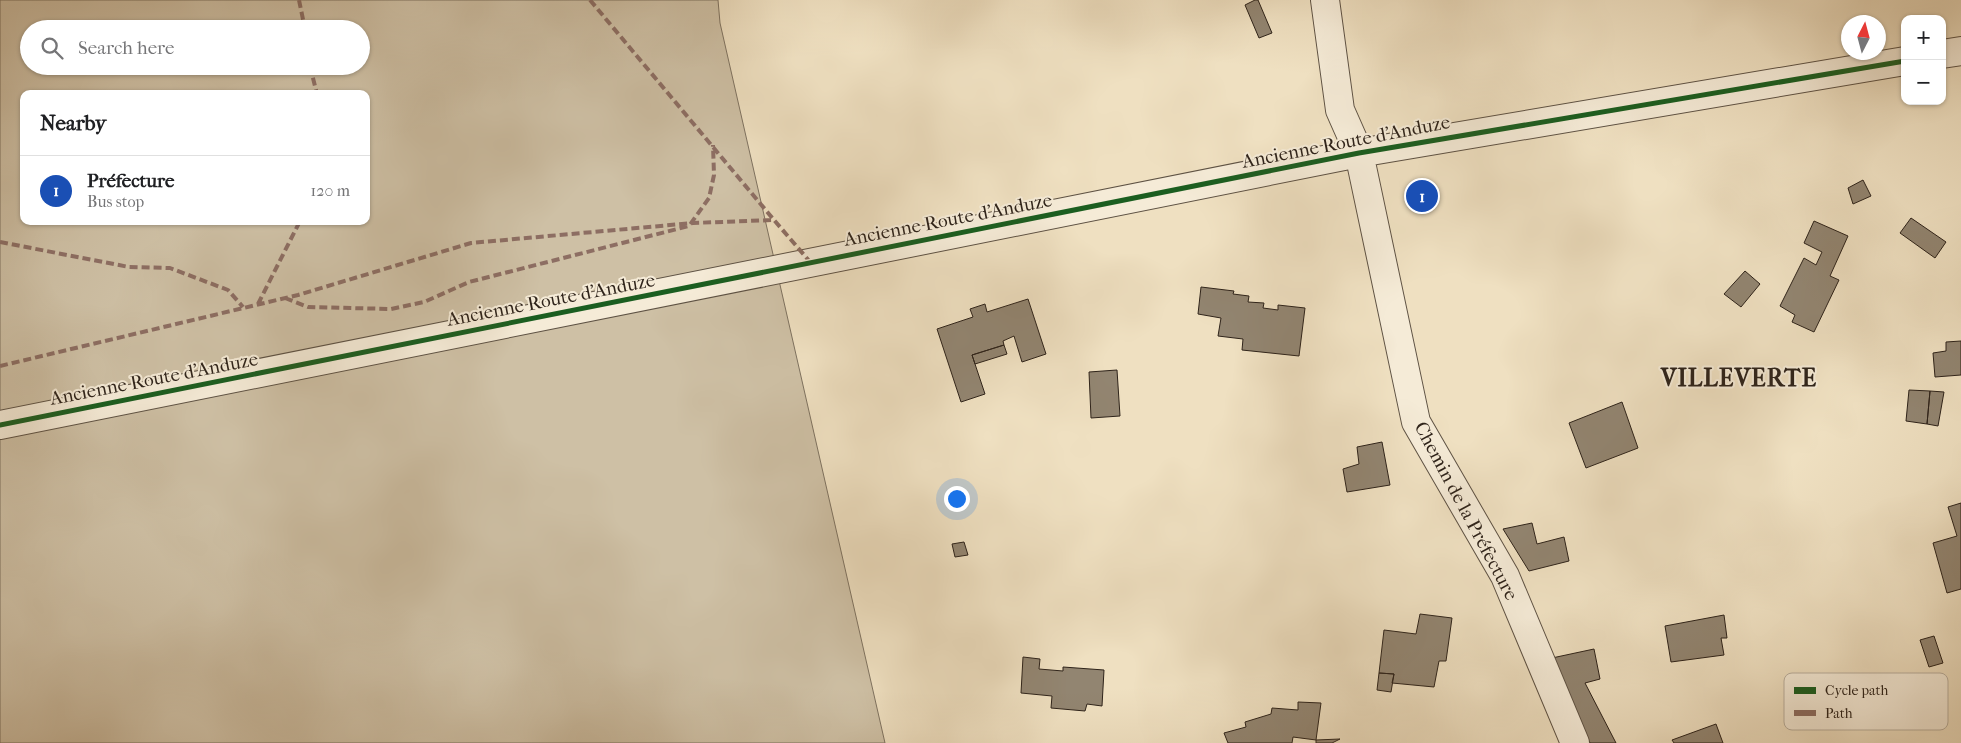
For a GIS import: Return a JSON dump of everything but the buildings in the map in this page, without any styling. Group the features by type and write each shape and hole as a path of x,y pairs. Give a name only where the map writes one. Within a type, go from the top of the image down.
{"street":[{"name":"Chemin de la Préfecture","path":"1325,0 1340,110 1359,153 1416,422 1504,576 1575,743"},
{"path":"1946,53 1961,51"},
{"name":"Ancienne Route d'Anduze","path":"0,425 1359,153 1901,62"}],"shaded area":[{"path":"0,0 718,0 720,23 885,743 0,743"}],"marked path":[{"path":"299,0 303,20"},
{"path":"590,0 774,220"},
{"path":"312,75 316,90"},
{"path":"285,298 308,307 391,309 424,302 469,282 689,226 709,198 714,175 713,145"},
{"path":"0,366 298,295 471,243 693,223 774,220 811,263"},
{"path":"258,304 298,225"},
{"path":"0,242 129,267 170,268 228,290 243,307"}],"cycle path":[{"path":"0,425 1359,153 1901,62"}],"place":[{"name":"Préfecture","path":"1422,196"}],"district":[{"name":"VILLEVERTE","path":"1739,378"}]}
